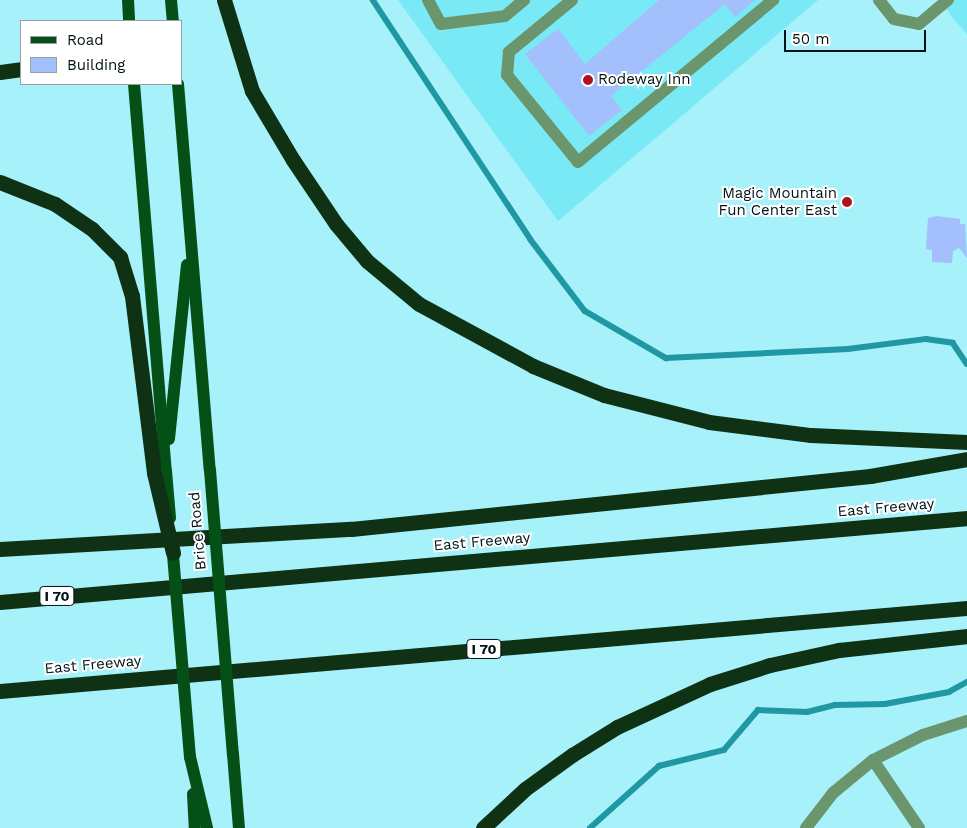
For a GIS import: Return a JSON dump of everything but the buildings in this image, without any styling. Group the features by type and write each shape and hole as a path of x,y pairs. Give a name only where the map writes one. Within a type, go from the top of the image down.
{"highway":[{"path":"224,0 252,91 293,160 336,224 367,260 419,304 533,366 614,398 709,422 811,435 966,442"},
{"path":"0,72 20,69"},
{"path":"0,182 55,204 92,229 120,257 132,296 173,553"},
{"path":"0,550 351,529 870,476 967,459"},
{"name":"East Freeway","path":"0,602 967,518"},
{"name":"East Freeway","path":"0,690 967,608"},
{"path":"483,828 526,789 572,755 616,727 710,684 770,664 839,650 967,636"}],"main road":[{"path":"128,0 129,20"},
{"path":"171,0 173,20"},
{"path":"134,85 160,472"},
{"name":"Brice Road","path":"178,85 239,828"},
{"name":"Brice Road","path":"160,472 190,232"},
{"name":"Brice Road","path":"173,553 195,828"},
{"name":"Brice Road","path":"190,757 207,828"}],"street":[{"path":"428,0 441,24 505,16 524,0"},
{"path":"572,0 509,52 507,75 578,162 773,0"},
{"path":"879,0 894,19 919,24 948,0"},
{"path":"806,828 833,793 873,760 923,735 967,721"},
{"path":"873,760 918,828"}],"shaded area":[{"path":"398,0 818,0 558,221"},
{"path":"941,0 967,0 967,34 952,17"}],"waterway":[{"path":"373,0 531,240 585,311 666,358 848,349 926,339 953,343 967,364"},
{"path":"590,828 659,766 724,750 758,710 807,712 835,705 885,704 949,692 967,682"}],"place":[{"name":"Rodeway Inn","path":"588,80"},
{"name":"Magic Mountain Fun Center East","path":"847,202"}]}
